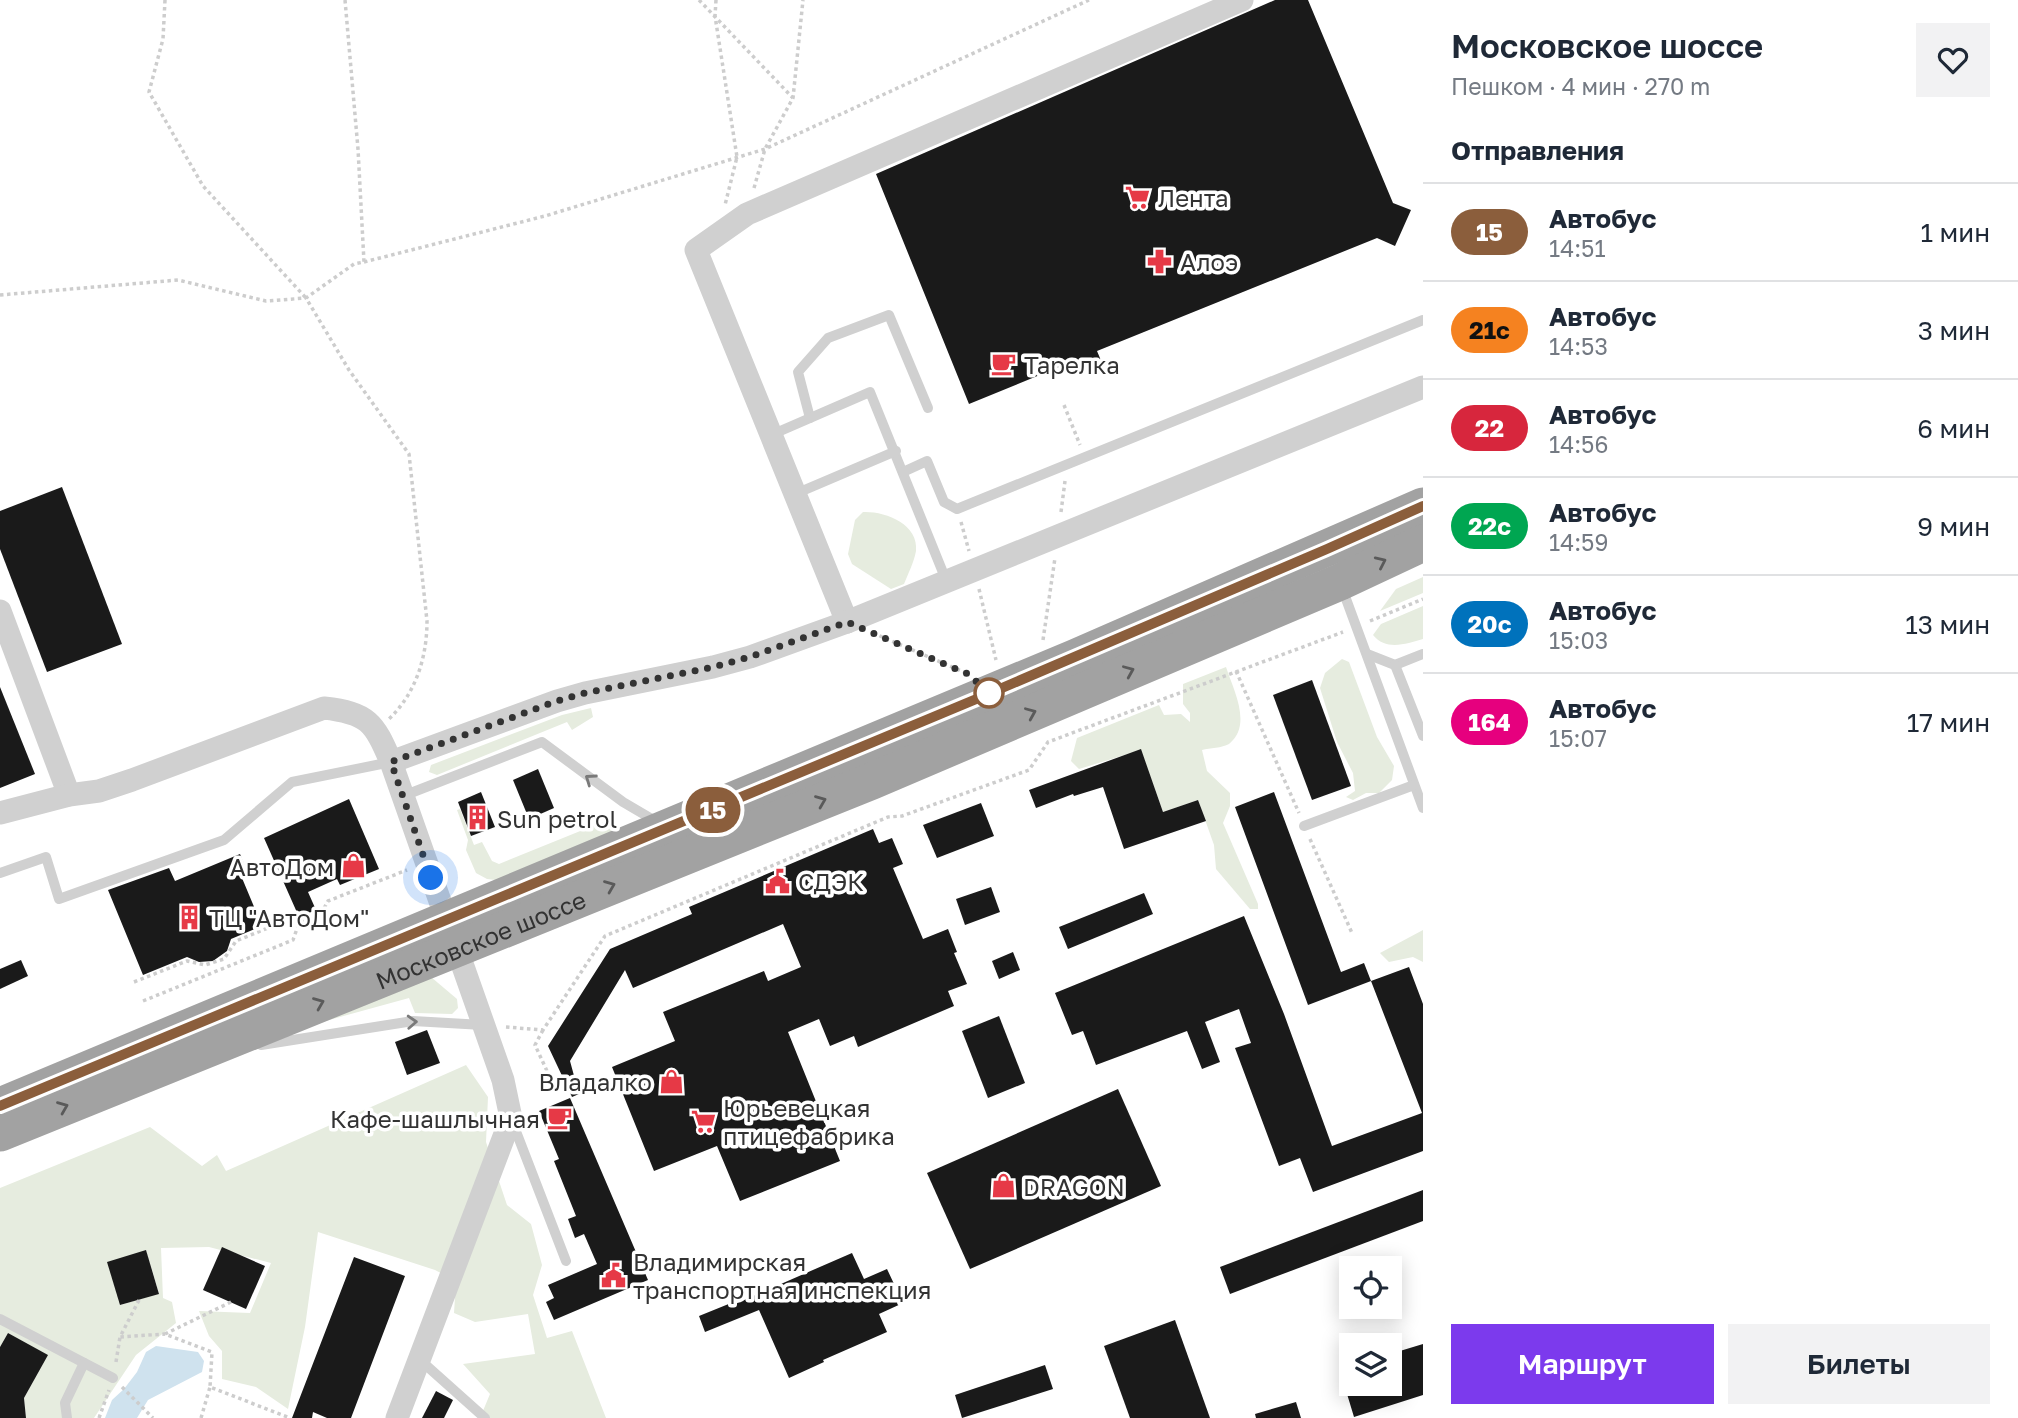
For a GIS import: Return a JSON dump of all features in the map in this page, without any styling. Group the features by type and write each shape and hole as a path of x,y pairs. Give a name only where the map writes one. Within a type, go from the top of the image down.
{"highway":[{"name":"Московское шоссе","path":"0,1133 176,1062 668,829 1099,647 1423,506"},
{"name":"Московское шоссе","path":"0,1105 451,933 872,781 1340,582 1423,542"}],"street":[{"path":"847,622 696,250 747,214 1242,0"},
{"path":"391,762 557,701 725,664 847,622 1423,387"},
{"path":"0,611 69,795"},
{"path":"0,813 69,795 99,791 324,708 352,711 377,730 391,762 503,1080 511,1118 397,1418"}],"lane":[{"path":"810,418 799,372 828,338 889,315 928,408"},
{"path":"903,472 927,461 944,502 957,509 1423,320"},
{"path":"771,435 870,392 946,580"},
{"path":"796,494 896,451"},
{"path":"1340,582 1423,808"},
{"path":"1367,654 1395,665 1421,659"},
{"path":"1395,665 1423,736"},
{"path":"403,796 542,742 623,802 668,829"},
{"path":"0,873 46,857 59,899 224,839 292,782 391,762"},
{"path":"1304,825 1414,785"},
{"path":"253,1046 413,1021 483,1025"},
{"path":"176,1062 240,1048"},
{"path":"511,1118 566,1261"},
{"path":"0,1319 118,1382"},
{"path":"419,1359 485,1418"},
{"path":"67,1418 65,1403 84,1363"}],"path":[{"path":"165,0 163,39 149,92 204,186 306,298 349,370 409,454 427,621 427,646 411,694 377,730"},
{"path":"345,0 359,149 364,262"},
{"path":"699,0 793,98"},
{"path":"716,0 715,16 737,158 719,234"},
{"path":"747,214 765,149 793,98 803,0"},
{"path":"0,295 178,280 266,301 306,298 354,264 545,216 765,149 1089,0"},
{"path":"1063,404 1085,458"},
{"path":"957,509 997,663"},
{"path":"553,1084 535,1045 605,936 888,817 902,816 1029,770 1048,742 1357,627 1423,599"},
{"path":"847,622 968,674"},
{"path":"1236,671 1352,933"},
{"path":"143,1001 292,940 299,923 322,912 328,901 426,862"},
{"path":"134,982 187,961 205,965 218,962 230,953 236,941 285,921"},
{"path":"218,962 221,970"},
{"path":"483,1025 543,1030"},
{"path":"139,1300 120,1337 165,1334 231,1301"},
{"path":"165,1334 212,1352 210,1387 201,1418"},
{"path":"118,1382 153,1418"},
{"path":"210,1387 290,1418"}],"shaded area":[{"path":"863,512 890,517 912,533 916,551 904,584 891,589 852,564 848,554 855,520"},
{"path":"1423,577 1423,593 1380,611 1396,589"},
{"path":"1423,606 1423,639 1390,645 1373,635 1381,624"},
{"path":"1342,659 1349,662 1377,737 1394,766 1392,780 1379,793 1366,793 1353,800 1346,797 1355,791 1353,773 1337,742 1320,688 1325,673"},
{"path":"1226,667 1239,707 1240,727 1229,744 1202,750 1207,771 1230,793 1230,806 1223,823 1258,909 1250,909 1216,869 1214,845 1198,800 1163,812 1141,750 1079,769 1071,761 1077,738 1159,705 1164,715 1181,714 1190,722 1190,713 1183,704 1183,684"},
{"path":"591,708 593,717 572,730 567,722 437,775 429,772 431,765 562,715"},
{"path":"460,809 474,845 482,842 492,861 499,864 605,821 617,825 616,830 496,880 476,873 466,850 468,840 457,810"},
{"path":"1423,930 1423,962 1413,957 1389,962 1380,953"},
{"path":"431,977 457,999 458,1008 452,1014 415,1013 409,998 289,1031"},
{"path":"466,1065 488,1097 486,1142 507,1205 531,1224 542,1265 533,1295 547,1338 572,1331 606,1418 480,1418 490,1394 463,1364 535,1354 528,1314 475,1322 454,1313 456,1281 435,1270 318,1232 305,1327 288,1409 256,1387 222,1379 222,1351 209,1336 199,1311 250,1313 271,1263 209,1247 161,1248 163,1298 172,1302 176,1323 136,1355 94,1418 26,1418 24,1398 47,1355 8,1333 0,1347 0,1188 150,1127 202,1166 217,1155 226,1171","holes":["146,1251 159,1293 120,1305"]}],"water":[{"path":"156,1346 198,1352 204,1361 202,1372 148,1400 137,1418 105,1418 112,1400 137,1372 146,1352"}],"building":[{"name":"Лента","path":"1275,0 1308,0 1393,203 1411,210 1395,246 1377,238 1097,351 1102,363 1076,375 1069,363 969,404 876,174"},
{"path":"62,487 122,644 47,672 0,549 0,511"},
{"path":"1312,680 1351,786 1312,800 1273,695"},
{"path":"0,687 35,774 0,788"},
{"path":"1141,749 1163,812 1198,800 1206,821 1124,849 1103,787 1074,796 1073,794 1036,808 1029,790"},
{"path":"538,769 554,808 529,819 513,780"},
{"name":"Sun petrol","path":"481,792 495,827 471,836 458,802"},
{"path":"1274,792 1341,972 1364,963 1371,981 1308,1005 1235,807"},
{"path":"349,799 379,869 340,885 337,879 308,892 316,910 299,917 264,838"},
{"path":"981,803 994,836 937,858 923,825"},
{"path":"873,829 879,843 892,838 903,864 893,868 923,939 948,929 957,952 954,953 967,984 948,991 954,1006 858,1047 854,1036 830,1046 819,1019 788,1032 840,1161 740,1201 717,1146 654,1171 612,1067 675,1041 663,1012 764,971 768,981 801,967 783,924 633,988 625,970 570,1061 579,1094 572,1097 548,1046 610,949 692,914 689,907"},
{"name":"ТЦ \"АвтоДом\"","path":"240,854 249,876 242,878 262,926 231,939 227,951 213,961 199,962 187,957 143,975 108,890 169,868 175,881"},
{"path":"991,887 1000,912 965,925 956,899"},
{"path":"1144,893 1153,914 1068,949 1059,927"},
{"path":"1244,916 1284,1014 1332,1146 1422,1113 1371,981 1409,967 1423,1004 1423,1151 1313,1192 1300,1158 1279,1166 1235,1048 1251,1043 1239,1009 1205,1022 1220,1062 1202,1069 1187,1031 1096,1065 1083,1031 1072,1035 1055,993"},
{"path":"1013,952 1020,970 999,979 992,961"},
{"path":"21,960 28,976 0,989 0,969"},
{"path":"999,1016 1025,1083 988,1098 962,1031"},
{"path":"427,1030 440,1063 407,1075 395,1042"},
{"path":"1118,1089 1161,1186 970,1269 927,1173"},
{"path":"570,1098 648,1280 554,1320 546,1302 554,1298 548,1285 597,1264 584,1234 575,1238 568,1219 576,1216 554,1161 559,1159 539,1111"},
{"path":"1423,1190 1423,1221 1230,1294 1220,1267"},
{"path":"222,1247 265,1266 246,1309 203,1290"},
{"path":"146,1250 159,1294 120,1305 107,1262"},
{"path":"852,1253 864,1279 887,1269 903,1303 879,1314 887,1332 789,1378 759,1310 705,1332 699,1316 736,1301 737,1303"},
{"path":"354,1257 405,1276 351,1418 327,1418 313,1412 312,1418 292,1418"},
{"path":"1175,1320 1210,1418 1130,1418 1104,1346"},
{"path":"8,1333 48,1355 24,1398 26,1418 0,1418 0,1347"},
{"path":"1423,1344 1423,1395 1354,1417 1348,1396 1402,1396 1402,1350"},
{"path":"1045,1365 1053,1389 962,1418 955,1395"},
{"path":"436,1391 453,1400 444,1418 422,1418"},
{"path":"1296,1402 1301,1418 1256,1418 1255,1414"}],"bus line":[{"name":"15","path":"0,1106 974,700 1423,506"}],"place":[{"name":"Лента","path":"1138,197"},
{"name":"Алоэ","path":"1160,261"},
{"name":"Тарелка","path":"1004,364"},
{"name":"Sun petrol","path":"477,818"},
{"name":"АвтоДом","path":"354,866"},
{"name":"СДЭК","path":"778,881"},
{"name":"ТЦ \"АвтоДом\"","path":"189,917"},
{"name":"Владалко","path":"672,1081"},
{"name":"Кафе-шашлычная","path":"560,1118"},
{"name":"Юрьевецкая птицефабрика","path":"703,1121"},
{"name":"DRAGON","path":"1003,1186"},
{"name":"Владимирская транспортная инспекция","path":"613,1275"}],"route":[{"path":"431,878 391,762 557,701 750,657 847,622 968,674 989,693"}]}
